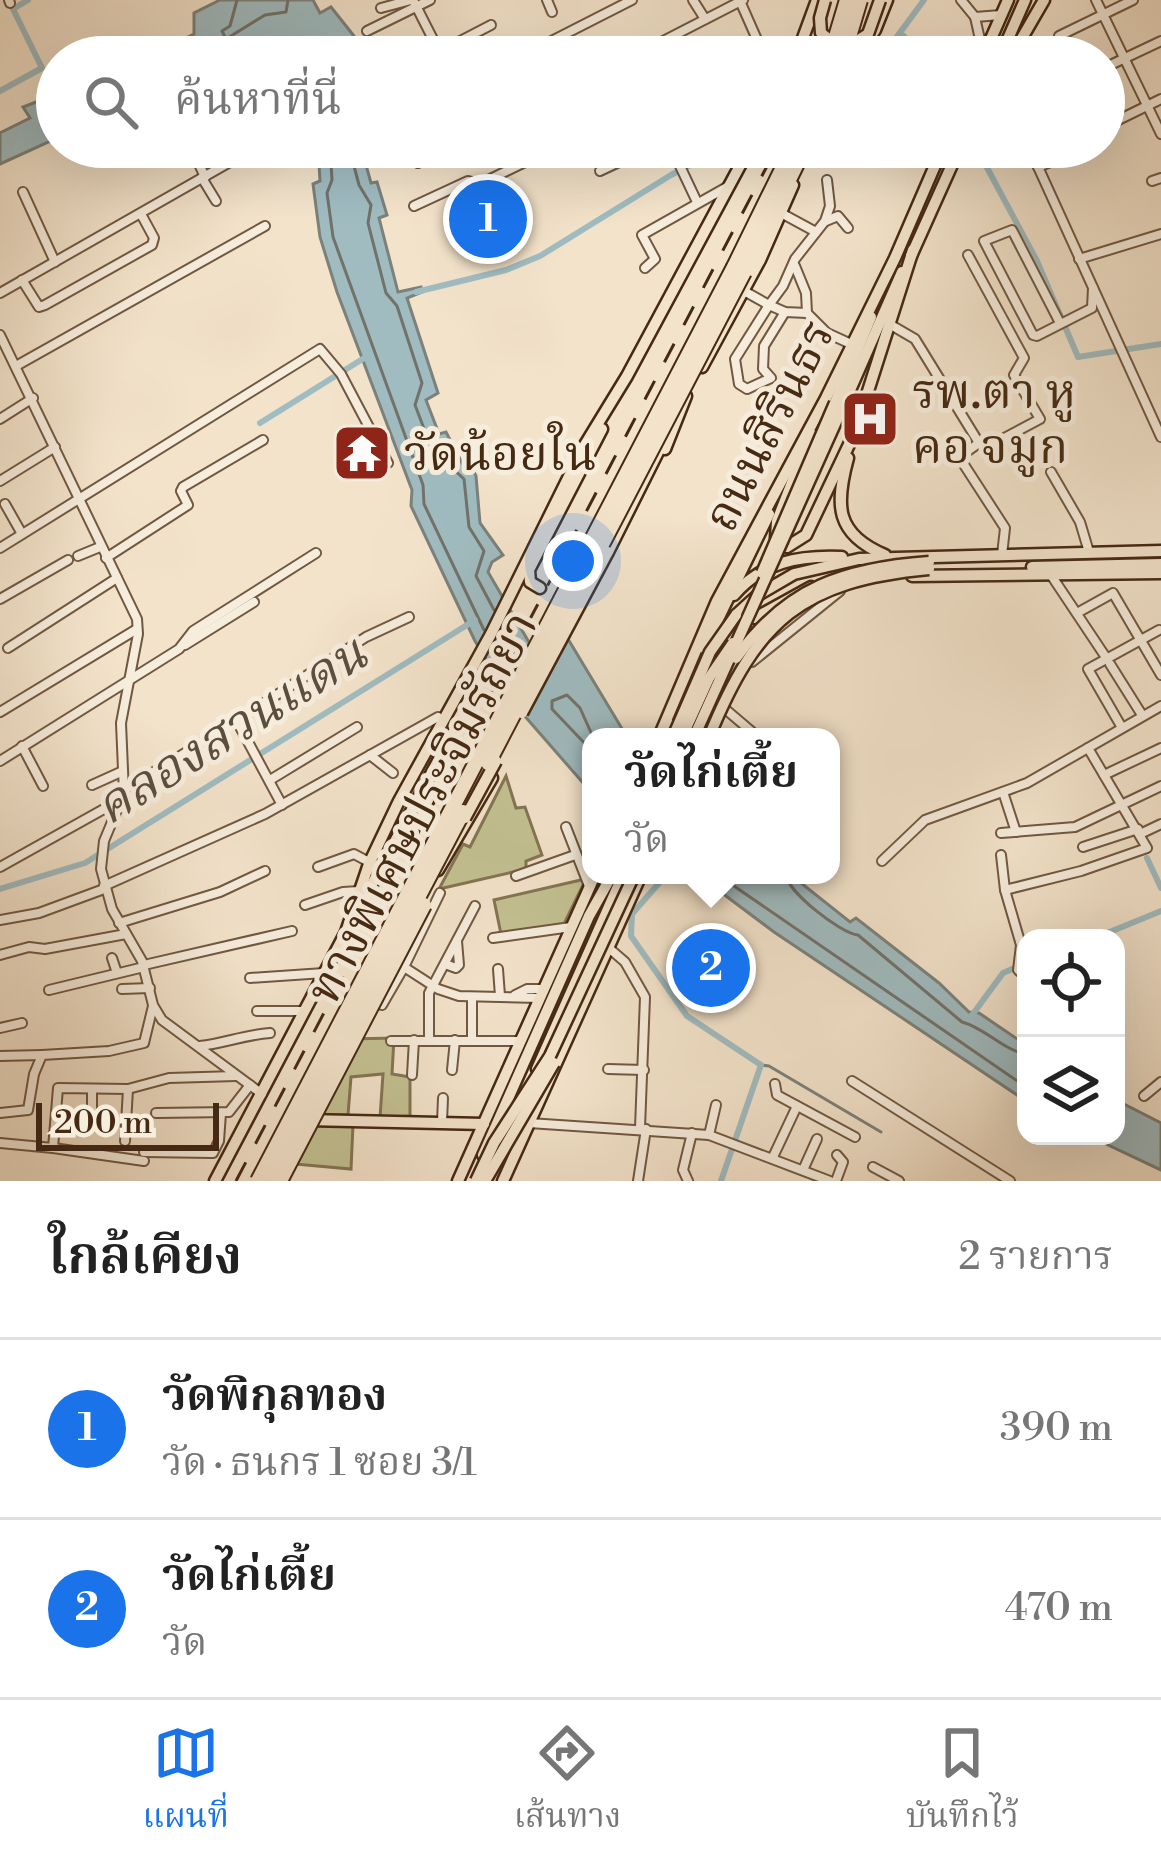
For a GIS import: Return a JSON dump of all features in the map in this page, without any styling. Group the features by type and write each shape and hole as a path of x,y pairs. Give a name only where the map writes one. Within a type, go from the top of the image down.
{"highway":[{"path":"836,36 847,0"},
{"path":"849,36 860,0"},
{"name":"ทางพิเศษประจิมรัถยา","path":"258,1181 792,168"},
{"name":"ทางพิเศษประจิมรัถยา","path":"274,1181 793,168"}],"main road":[{"path":"865,36 884,0"},
{"path":"870,36 884,0"},
{"path":"992,36 1008,0"},
{"path":"1009,36 1025,0"},
{"path":"1022,36 1041,0"},
{"path":"819,3 825,36"},
{"path":"805,36 819,3"},
{"path":"346,932 369,862 399,801 739,168"},
{"path":"274,1181 407,911 449,847 744,291 782,213 797,168"},
{"name":"ถนนสิรินธร","path":"700,728 934,168"},
{"name":"ถนนสิรินธร","path":"670,728 726,608 835,402 851,344 913,250 950,168"},
{"path":"892,558 853,536 842,516 840,487 913,250"},
{"path":"719,688 728,656 896,258"},
{"path":"540,588 530,582 529,570 627,376"},
{"path":"557,598 577,607 586,602 665,448 686,396"},
{"path":"835,402 777,521 776,538 782,545 792,546 806,535 855,432"},
{"path":"670,728 710,652 726,608 794,574 859,559 1089,552 1161,561"},
{"path":"700,728 743,648 767,622 803,594 842,575 929,562 1161,561"},
{"path":"686,728 717,664 755,618 818,584 886,577 1051,574 1161,561"},
{"path":"714,728 740,668 763,638 791,612 839,585 880,574 929,569 1161,561"},
{"path":"691,728 732,652 759,625 794,606 886,577"},
{"path":"358,898 439,745 457,728 497,753 496,770 452,851 407,911"},
{"path":"215,1181 450,735 456,733 485,748 487,756 303,1116"},
{"path":"484,1181 544,997 591,884"},
{"path":"458,1181 520,1042 604,884"},
{"path":"484,1181 615,896 627,884"},
{"path":"484,1181 494,1143 550,1056 631,884"},
{"path":"484,1181 529,1123 610,949 632,884"},
{"path":"484,1181 564,1045 632,884"},
{"path":"493,1104 537,1030"},
{"path":"554,1030 554,1070"},
{"path":"303,1116 484,1124"}],"street":[{"path":"381,8 430,0"},
{"path":"547,0 552,12"},
{"path":"562,36 632,0"},
{"path":"694,0 705,19"},
{"path":"962,0 975,16 979,36"},
{"path":"1096,0 1114,36"},
{"path":"1058,36 1133,0"},
{"path":"672,36 741,1 756,36"},
{"path":"367,31 413,2"},
{"path":"413,2 431,36"},
{"path":"975,16 1001,15"},
{"path":"472,36 490,26"},
{"path":"1125,58 1161,41"},
{"path":"1125,60 1161,134"},
{"path":"1125,117 1161,99"},
{"path":"200,168 216,201"},
{"path":"0,293 219,168"},
{"path":"414,206 468,181 480,184 513,168"},
{"path":"600,171 606,168"},
{"path":"681,168 697,202"},
{"path":"1038,168 1161,437"},
{"path":"785,312 764,346 763,369 771,378 747,388 739,384 735,358 825,221 830,206 827,180"},
{"path":"645,268 655,259 642,235 729,186"},
{"path":"23,192 55,262"},
{"path":"830,206 848,228"},
{"path":"782,213 816,232"},
{"path":"22,280 40,307 81,285 152,245 154,238 141,214"},
{"path":"825,221 838,216"},
{"path":"16,366 265,226"},
{"path":"1060,323 1012,230 984,241 1033,334 1060,323 1094,306 1093,288"},
{"path":"1079,259 1161,234"},
{"path":"968,255 1024,358 1014,375 1040,419 991,445 979,443 958,458 1005,528 1002,555"},
{"path":"794,265 806,293 807,313 826,333 851,344"},
{"path":"744,291 785,312 807,313"},
{"path":"891,326 915,339 979,443"},
{"path":"0,334 135,611 138,628 121,723 123,794 100,859 104,888 144,966 153,1005 162,1020 262,1094"},
{"path":"747,336 764,346"},
{"path":"0,548 316,350 327,353 337,367 388,463"},
{"path":"0,419 33,398"},
{"path":"106,558 188,505 183,488 263,440"},
{"path":"0,482 55,447"},
{"path":"1052,472 1080,523 1089,552"},
{"path":"4,504 22,534"},
{"path":"0,599 100,547"},
{"path":"179,649 194,631 316,553"},
{"path":"1051,574 1142,715"},
{"path":"8,648 116,578"},
{"path":"714,728 733,688 756,658 840,591"},
{"path":"1077,613 1111,592 1161,675"},
{"path":"0,760 254,602"},
{"path":"282,805 240,727 245,714 366,637 409,617"},
{"path":"0,712 138,628"},
{"path":"1120,726 1088,673 1090,667 1109,662 1159,631"},
{"path":"882,861 925,820 1061,766 1120,726 1161,706"},
{"path":"724,708 747,728"},
{"path":"0,920 39,913 104,888 282,805 438,717"},
{"path":"270,780 357,727"},
{"path":"0,868 208,739"},
{"path":"22,746 44,786"},
{"path":"1005,890 1081,872 1148,848 1088,748"},
{"path":"1104,775 1161,748"},
{"path":"370,754 393,773"},
{"path":"92,785 123,771"},
{"path":"1001,833 1075,827 1161,786"},
{"path":"1003,792 1016,832"},
{"path":"1083,847 1161,824"},
{"path":"566,827 582,866"},
{"path":"318,867 350,854 369,862"},
{"path":"516,876 575,855"},
{"path":"1017,939 1002,861 1024,884"},
{"path":"119,923 220,892 265,871"},
{"path":"305,905 344,892 358,898"},
{"path":"382,1005 440,893"},
{"path":"429,1040 428,998 445,964 460,965 457,940 475,905"},
{"path":"493,938 571,927"},
{"path":"49,990 292,931"},
{"path":"0,955 126,934"},
{"path":"610,949 625,962 645,997 638,1181"},
{"path":"112,958 117,973"},
{"path":"404,967 447,993 472,998 544,997"},
{"path":"497,969 500,996"},
{"path":"250,978 324,973"},
{"path":"122,989 150,988"},
{"path":"472,998 472,1039"},
{"path":"0,1054 141,1045 153,1005"},
{"path":"257,1011 304,1011"},
{"path":"0,1028 22,1023"},
{"path":"199,1046 222,1043 233,1035 270,1033"},
{"path":"412,1075 414,1040"},
{"path":"452,1070 455,1040"},
{"path":"391,1041 520,1042"},
{"path":"0,1113 28,1110 42,1054"},
{"path":"608,1069 644,1070"},
{"path":"52,1148 57,1089 128,1089 169,1078 238,1076"},
{"path":"852,1082 1010,1181"},
{"path":"1144,1096 1161,1082"},
{"path":"775,1084 777,1095 855,1137"},
{"path":"156,1113 233,1110 250,1085"},
{"path":"92,1089 92,1116"},
{"path":"125,1141 128,1089"},
{"path":"442,1098 442,1122"},
{"path":"710,1135 716,1106"},
{"path":"773,1157 797,1106"},
{"path":"0,1143 144,1156 213,1153 218,1146 220,1113"},
{"path":"529,1123 710,1135 833,1181 844,1162 837,1155"},
{"path":"688,1181 683,1170 692,1133"},
{"path":"803,1170 817,1139"},
{"path":"873,1167 899,1181"}],"shaded area":[{"path":"506,776 516,808 525,807 542,855 526,861 526,869 439,889 463,844 470,847"},
{"path":"581,880 584,884 563,926 501,934 494,900"},
{"path":"394,1038 392,1074 410,1077 410,1116 380,1118 383,1074 351,1077 348,1115 311,1115 349,1039"},
{"path":"317,1124 353,1125 351,1169 295,1164"}],"water":[{"path":"220,0 313,0 320,13 331,7 354,36 190,36 194,34 194,13"},
{"path":"36,102 36,148 0,164 0,133 30,118 23,107"},
{"path":"319,168 367,168 371,183 377,182 387,215 379,218 398,292 421,287 422,292 407,298 438,393 426,400 439,434 446,432 462,463 469,462 476,476 480,523 503,555 492,562 488,572 548,675 568,639 622,728 582,728 582,782 509,698 475,641 411,506 412,490 320,237 313,184 320,181"},
{"path":"710,884 802,884 850,922 856,918 969,1012 979,1013 1017,1039 1017,1095"},
{"path":"1125,1105 1161,1123 1161,1170 1108,1145 1125,1145"}],"waterway":[{"path":"28,0 13,9 36,56"},
{"path":"897,36 924,0"},
{"path":"900,33 903,36"},
{"path":"0,91 36,71"},
{"path":"416,292 506,270 540,256 684,168"},
{"path":"987,168 1037,261 1078,357 1161,344"},
{"path":"260,423 369,355"},
{"name":"คลองสวนแดน","path":"0,889 85,863 475,620"},
{"path":"1147,858 1161,888"},
{"path":"658,884 632,914 631,936 687,1016 761,1065 721,1181"},
{"path":"1117,929 1161,911"},
{"path":"970,1018 1003,973 1017,967"},
{"path":"761,1065 881,1132"}],"railway":[{"path":"833,36 851,0"},
{"path":"236,1181 766,168"}],"place":[{"name":"วัดพิกุลทอง","path":"488,219"},
{"name":"รพ.ตา หู คอ จมูก","path":"870,419"},
{"name":"วัดน้อยใน","path":"362,453"},
{"name":"วัดไก่เตี้ย","path":"711,968"}]}
